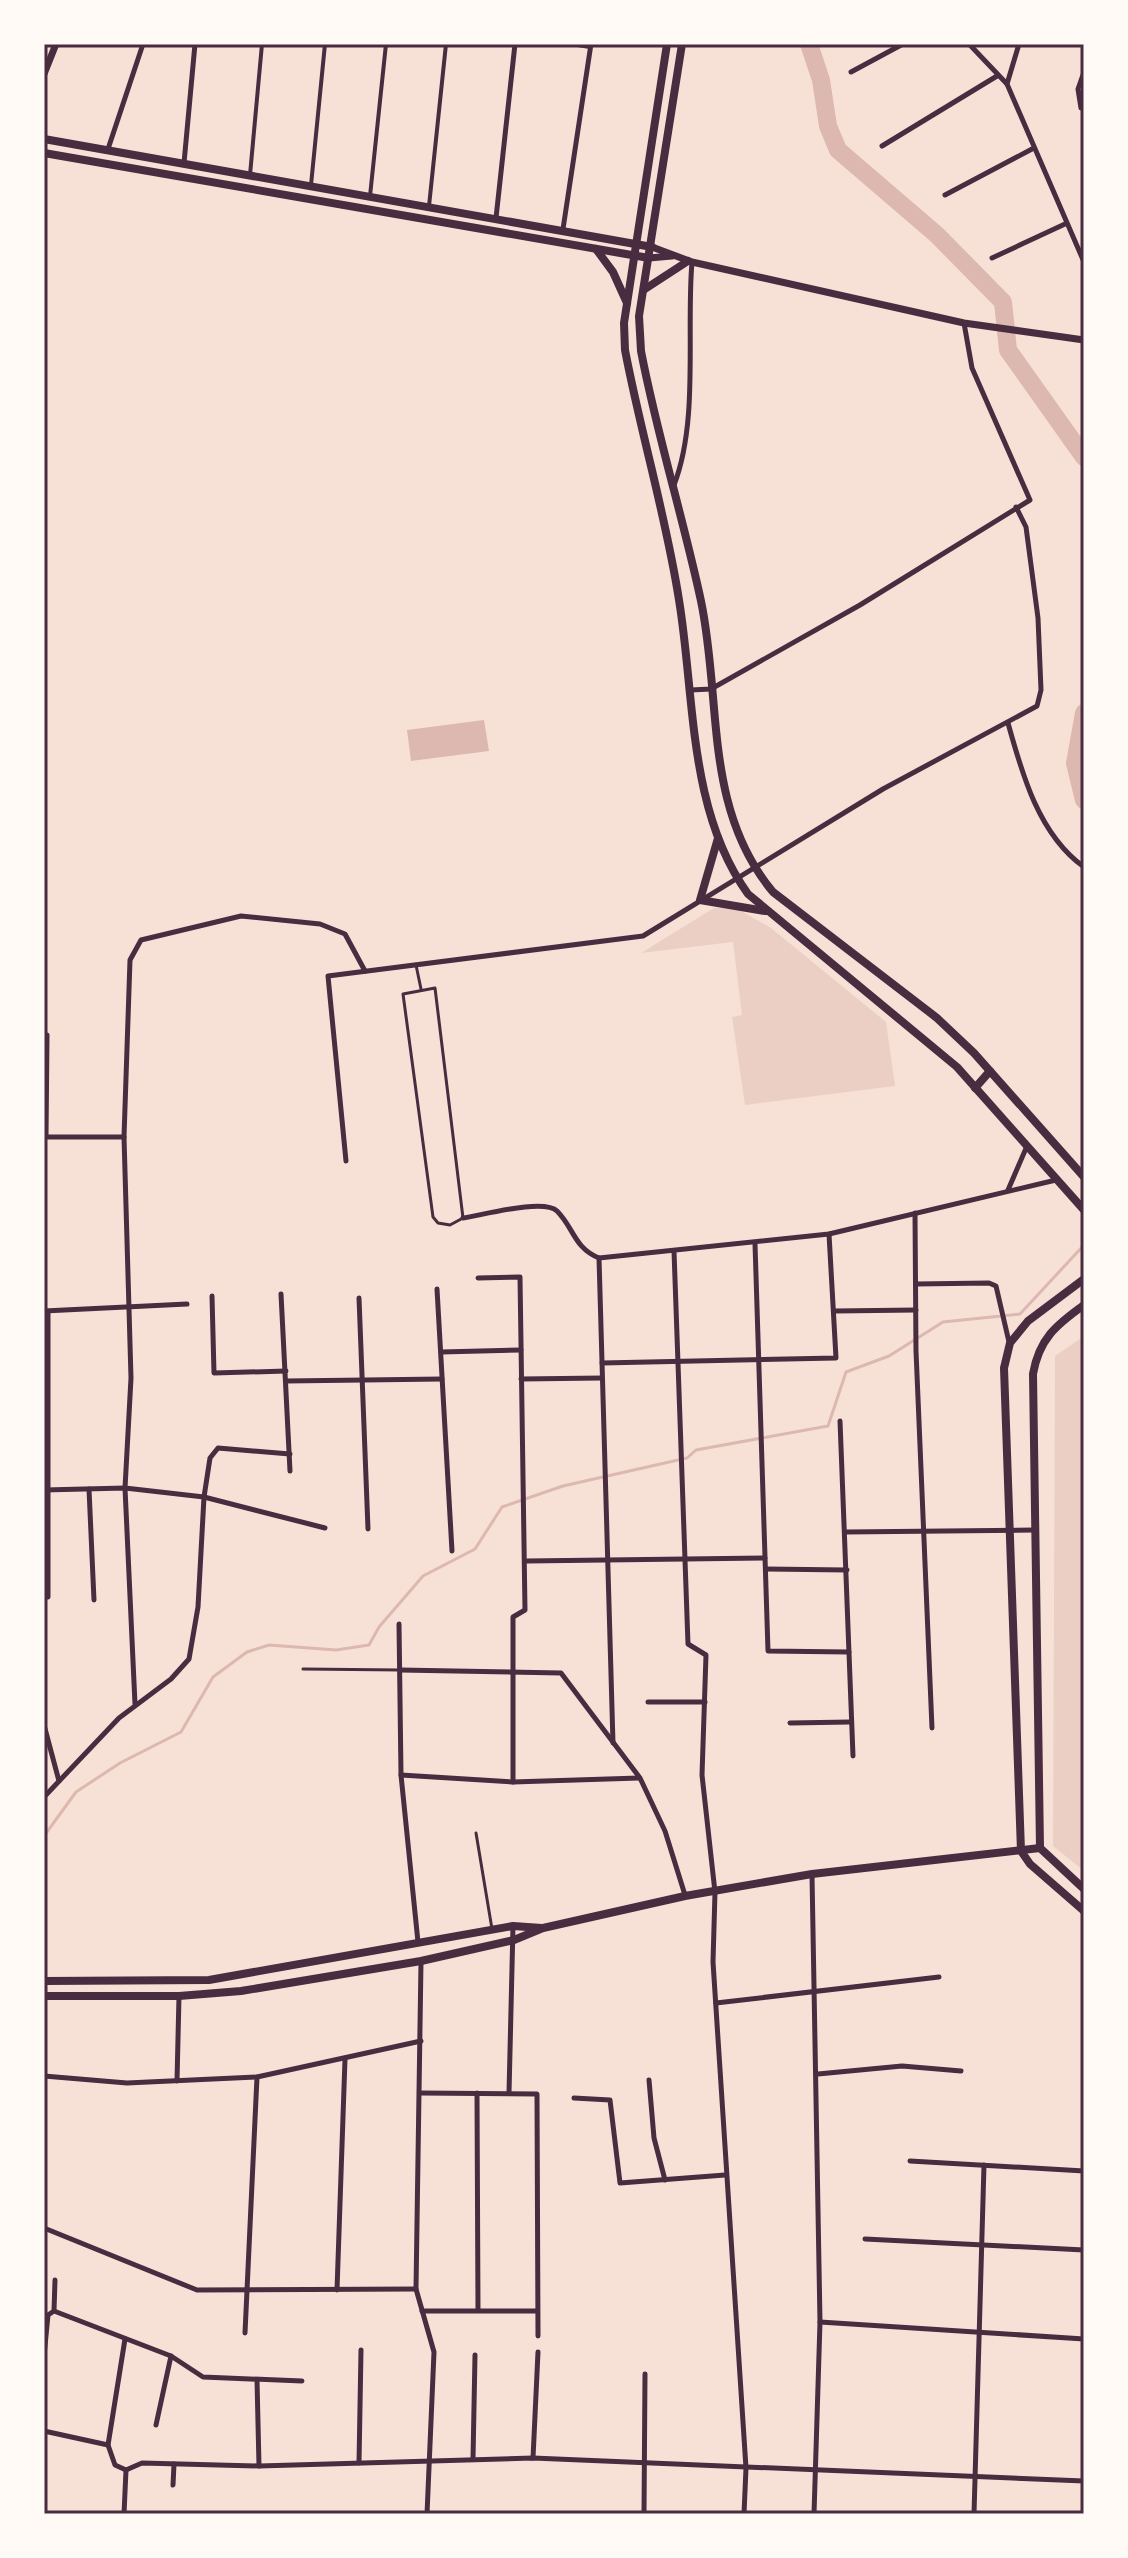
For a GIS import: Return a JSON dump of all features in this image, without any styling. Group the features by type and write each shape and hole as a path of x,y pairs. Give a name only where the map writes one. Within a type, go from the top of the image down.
{"main road":[{"path":"667,44 627,304 625,350 679,597 705,791 718,837 736,877 769,912 957,1067 1084,1210"},
{"path":"682,44 639,316 641,351 701,604 727,806 752,867 773,892 937,1018 990,1071 1084,1177"},
{"path":"44,139 652,247"},
{"path":"44,153 649,258"},
{"path":"596,249 620,284 627,304"},
{"path":"645,289 690,261"},
{"path":"718,837 700,900 769,912"},
{"path":"975,1088 990,1071"},
{"path":"1084,1279 1028,1321 1010,1343 1004,1368 1007,1530 1021,1851 1030,1864 1084,1911"},
{"path":"1084,1305 1048,1335 1037,1350 1033,1374 1040,1848 1084,1889"},
{"path":"44,1996 179,1996 300,1982 421,1961 514,1940 543,1928 685,1896 812,1874 1040,1848"},
{"path":"44,1981 209,1980 492,1929 513,1926 543,1928"},
{"path":"297,1965 300,1982"},
{"path":"152,1982 152,1996"}],"street":[{"path":"44,74 56,44"},
{"path":"108,150 143,44"},
{"path":"184,163 195,44"},
{"path":"250,175 262,44"},
{"path":"311,186 325,44"},
{"path":"370,196 386,44"},
{"path":"429,206 446,44"},
{"path":"496,218 515,44"},
{"path":"563,229 591,45 571,44"},
{"path":"851,72 903,44"},
{"path":"969,44 1007,84 1032,149 1084,262"},
{"path":"1007,84 1019,44"},
{"path":"1084,72 1078,89 1081,108 1084,109"},
{"path":"882,146 997,76"},
{"path":"945,195 1032,149"},
{"path":"992,258 1065,224"},
{"path":"652,247 690,261 964,323 1084,340"},
{"path":"649,258 674,256"},
{"path":"673,486 681,466 688,393 690,261"},
{"path":"691,690 711,689 860,605 1030,500 975,377 964,323"},
{"path":"346,1161 328,976 643,936 883,789 1037,706 1041,690 1038,618 1026,527 1016,507"},
{"path":"1008,723 1033,800 1052,834 1070,857 1084,867"},
{"path":"135,1704 125,1488 131,1378 124,1137 130,960 141,940 241,916 320,924 345,934 365,971"},
{"path":"47,1035 45,1137 124,1137"},
{"path":"1008,1191 1027,1146"},
{"path":"463,1218 543,1205 556,1210 574,1240 585,1252 599,1258 829,1234 1057,1180"},
{"path":"915,1213 915,1328 932,1728"},
{"path":"602,1363 836,1358 829,1234"},
{"path":"755,1244 768,1651 849,1652"},
{"path":"674,1251 688,1558 688,1644 706,1655 702,1775 715,1892 713,1962 746,2468 744,2514"},
{"path":"599,1258 613,1743"},
{"path":"478,1278 520,1277 522,1487 527,1561 525,1610 513,1617 513,1782"},
{"path":"916,1284 989,1283 1000,1292 1010,1343"},
{"path":"437,1289 452,1551"},
{"path":"281,1294 290,1471"},
{"path":"212,1296 214,1373 286,1371"},
{"path":"359,1298 368,1529"},
{"path":"46,1597 46,1312 187,1304"},
{"path":"835,1311 916,1310"},
{"path":"441,1352 521,1350"},
{"path":"521,1379 602,1378"},
{"path":"286,1381 442,1379"},
{"path":"840,1421 853,1756"},
{"path":"45,1794 135,1704 171,1679 189,1659 198,1607 204,1497 210,1458 218,1448 290,1454"},
{"path":"47,1490 125,1488 204,1497 325,1528"},
{"path":"89,1489 94,1600"},
{"path":"846,1532 1035,1530"},
{"path":"527,1561 765,1558"},
{"path":"766,1569 847,1570"},
{"path":"399,1624 401,1775 418,1943"},
{"path":"400,1670 561,1673 640,1778 665,1831 685,1896"},
{"path":"648,1702 705,1702"},
{"path":"790,1723 850,1722"},
{"path":"44,1725 59,1782"},
{"path":"401,1775 513,1782 640,1778"},
{"path":"812,1874 818,2074 820,2322 814,2514"},
{"path":"509,2093 513,1926"},
{"path":"421,1961 416,2289 434,2352 427,2514"},
{"path":"716,2003 939,1977"},
{"path":"177,2081 179,1996"},
{"path":"44,2076 127,2083 257,2077 421,2041"},
{"path":"337,2290 345,2058"},
{"path":"818,2074 902,2066 961,2071"},
{"path":"245,2333 250,2289 257,2077"},
{"path":"649,2080 654,2138 665,2180"},
{"path":"420,2093 537,2094 538,2336"},
{"path":"477,2093 478,2310"},
{"path":"574,2098 610,2100 620,2183 725,2175"},
{"path":"910,2161 1084,2171"},
{"path":"974,2514 984,2165"},
{"path":"44,2228 197,2290 416,2289"},
{"path":"865,2239 1084,2250"},
{"path":"44,2356 55,2280"},
{"path":"422,2311 537,2311"},
{"path":"51,2313 171,2356 203,2377 302,2381"},
{"path":"820,2322 1084,2339"},
{"path":"125,2339 108,2445 115,2465 126,2470 142,2463 259,2466 533,2458 1084,2481"},
{"path":"359,2463 361,2350"},
{"path":"533,2458 538,2352"},
{"path":"473,2459 475,2355"},
{"path":"156,2425 171,2356"},
{"path":"644,2514 645,2374"},
{"path":"257,2380 259,2466"},
{"path":"44,2431 108,2445"},
{"path":"173,2485 174,2464"},
{"path":"124,2514 126,2470"}],"lane":[{"path":"416,965 421,990"},
{"path":"435,988 463,1218 450,1225 438,1223 433,1217 403,994 421,990 435,988"},
{"path":"303,1669 400,1670"},
{"path":"476,1833 492,1929"}],"shaded area":[{"path":"484,720 489,751 411,761 407,730"},
{"path":"714,908 736,908 771,928 886,1022 895,1086 745,1105 732,1017 742,1015 733,942 641,953"},
{"path":"1084,1336 1084,1871 1053,1846 1055,1356"}],"waterway":[{"path":"809,44 821,80 828,126 838,150 937,235 1003,302 1008,350 1084,457"},
{"path":"1084,713 1075,763 1084,800"},
{"path":"44,1836 76,1792 120,1763 181,1732 213,1677 247,1652 269,1645 336,1650 369,1645 379,1627 423,1576 475,1549 502,1507 563,1486 687,1458 696,1450 828,1426 846,1372 889,1356 943,1322 1020,1314 1084,1245"}]}
